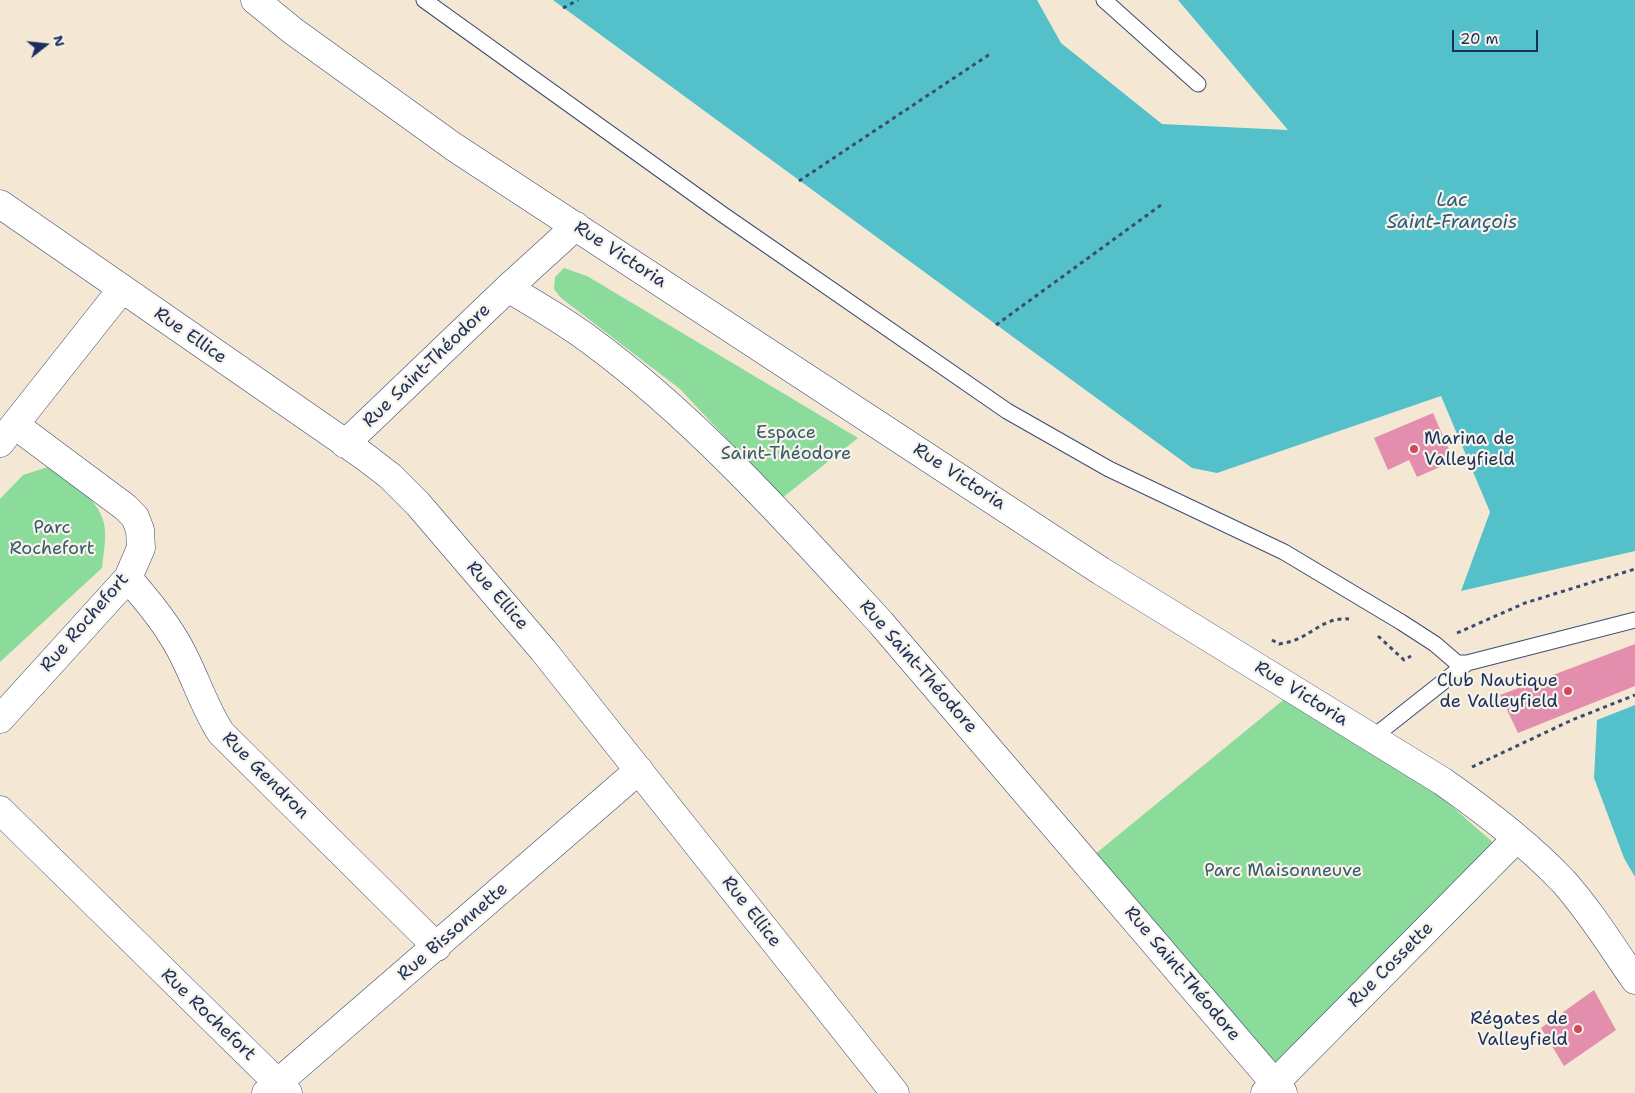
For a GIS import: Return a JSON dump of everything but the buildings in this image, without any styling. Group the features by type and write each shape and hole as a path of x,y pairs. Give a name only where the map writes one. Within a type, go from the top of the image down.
{"street":[{"name":"Rue Victoria","path":"255,0 293,31 454,147 1101,571 1442,781 1488,814 1517,838 1564,882 1601,930 1635,980"},
{"name":"Rue Ellice","path":"0,204 390,476 418,504 543,650 889,1091"},
{"name":"Rue Saint-Théodore","path":"346,444 508,288 576,226"},
{"name":"Rue Saint-Théodore","path":"508,288 591,340 635,377 718,453 780,516 881,623 1274,1090"},
{"name":"Rue Rochefort","path":"0,719 128,578 141,548 140,530 135,516 125,507 8,434 122,289"},
{"name":"Rue Gendron","path":"128,578 157,612 176,640 209,715 221,733 437,947"},
{"name":"Rue Bissonnette","path":"277,1089 639,770"},
{"name":"Rue Rochefort","path":"0,810 277,1089"},
{"name":"Rue Cossette","path":"1274,1090 1517,838"}],"lane":[{"path":"424,0 698,198 1007,411 1109,469 1284,552 1435,644 1456,663 1467,663 1635,620"},
{"path":"1104,0 1198,84"},
{"path":"1372,738 1467,663"}],"path":[{"path":"563,8 578,0"},
{"path":"799,181 990,54"},
{"path":"996,325 1161,205"},
{"path":"1372,631 1404,660 1525,603 1635,569"},
{"path":"1264,636 1279,644 1295,640 1312,629 1333,620 1348,618 1357,622"},
{"path":"1442,781 1572,720 1635,695"}],"green space":[{"name":"Espace Saint-Théodore","path":"564,268 587,276 858,438 782,498 680,389 561,298 554,289 555,277"},
{"name":"Parc Rochefort","path":"48,467 76,485 99,511 105,528 102,568 0,662 0,499 23,475"},
{"name":"Parc Maisonneuve","path":"1287,697 1440,796 1496,845 1275,1065 1094,855"}],"water":[{"name":"Lac Saint-François","path":"553,0 1037,0 1061,43 1162,124 1288,130 1178,0 1635,0 1635,551 1461,591 1490,512 1441,396 1217,473 1192,468"},
{"path":"1635,705 1635,877 1624,858 1594,778 1597,720"}],"place":[{"name":"Marina de Valleyfield","path":"1414,449"},
{"name":"Club Nautique de Valleyfield","path":"1568,691"},
{"name":"Régates de Valleyfield","path":"1578,1029"}]}
